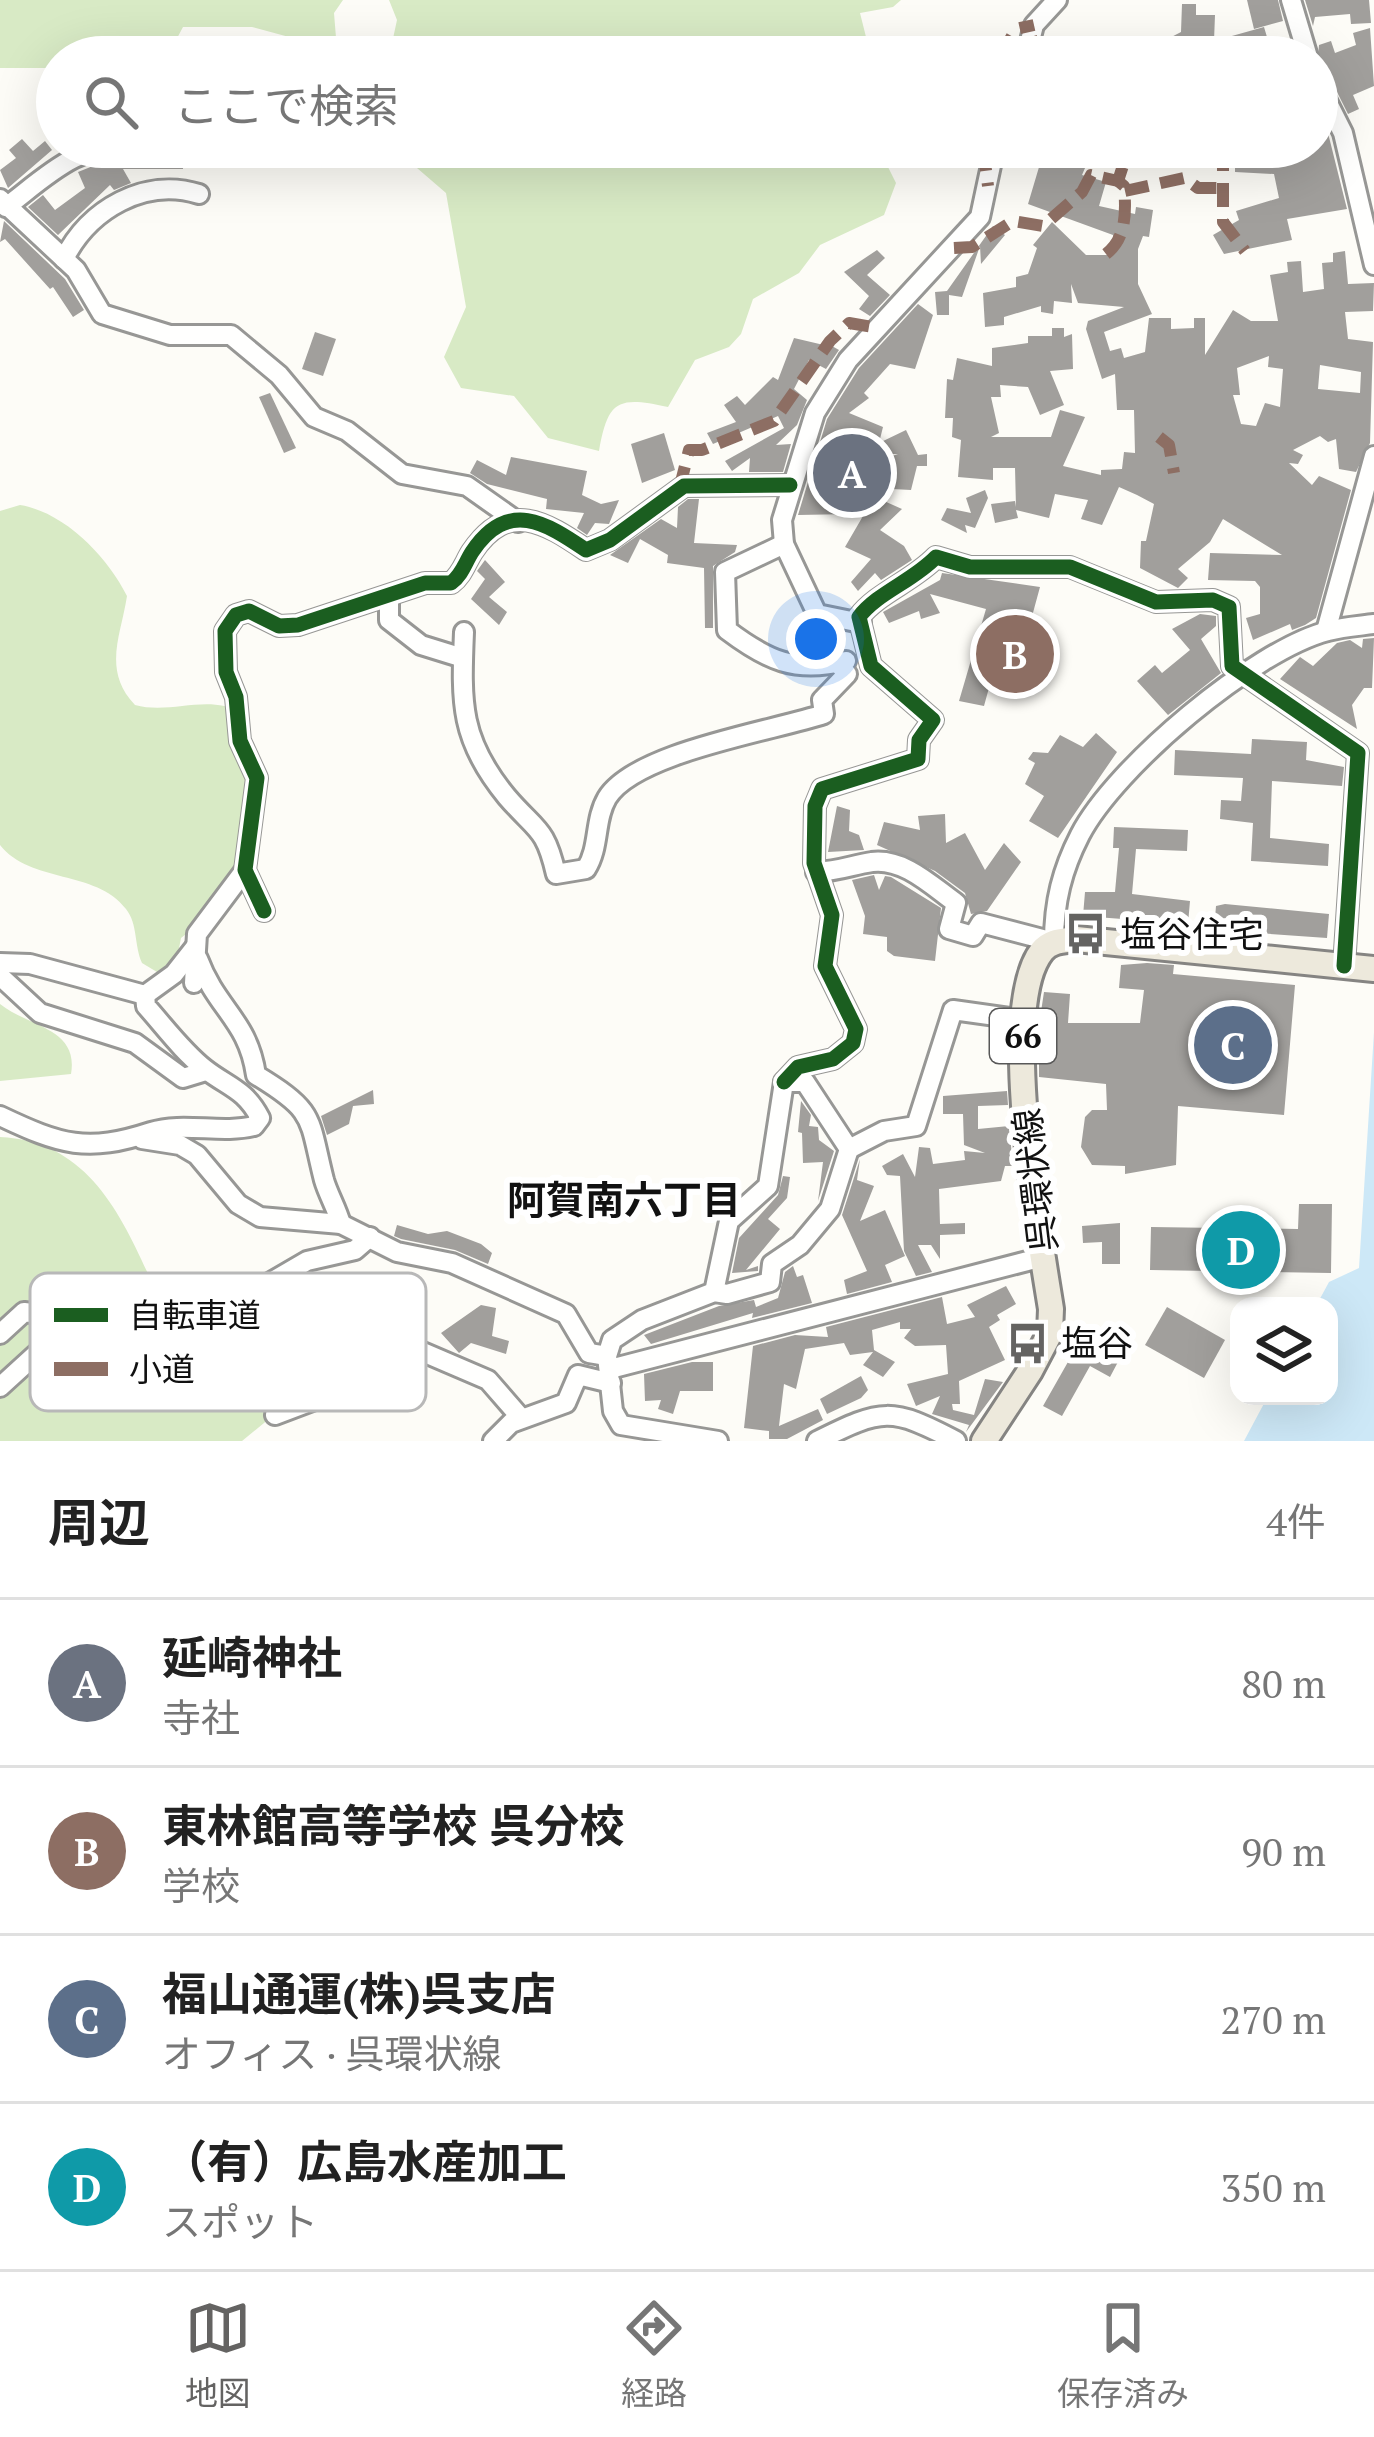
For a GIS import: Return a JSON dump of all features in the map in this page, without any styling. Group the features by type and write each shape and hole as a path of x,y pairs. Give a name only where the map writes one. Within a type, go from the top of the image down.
{"main road":[{"path":"1054,942 1374,968"},
{"name":"呉環状線","path":"984,1441 1050,1333 1026,1124 1024,1020 1039,956 1054,942"}],"street":[{"path":"1031,36 1034,25 1057,0"},
{"path":"1291,0 1302,36"},
{"path":"1338,125 1367,189 1374,265"},
{"path":"49,168 3,203 41,232 102,314 170,335 231,335 279,375 314,417 347,431 402,474 466,486 518,522"},
{"path":"861,623 817,614 784,544 790,485 815,413 848,360 980,217 990,168"},
{"path":"64,260 74,238 95,217 154,186 199,194"},
{"path":"1325,631 1374,456"},
{"path":"194,983 197,934 245,870 257,778 240,741 236,697 226,672 225,631 236,615 249,611 279,626 298,625 425,583 452,584 489,531 518,522 536,518 553,524 586,550 610,541 683,486 790,485"},
{"path":"784,544 725,572 727,630 760,653 808,670 866,657"},
{"path":"714,1292 729,1222 767,1186 784,1082 798,1067 833,1059 853,1043 856,1029 825,966 832,915 816,872 815,806 822,789 918,759 919,740 933,720 904,701 866,657 861,623 867,605 914,580 936,557 970,567 1070,567 1156,602 1222,601 1230,615 1232,666 1358,753 1344,966"},
{"path":"389,596 389,620 399,632 463,658"},
{"path":"816,872 851,872 873,862 910,869 956,903 949,929 973,936 981,923 1054,942 1054,905 1083,830 1130,772 1239,673 1325,631 1374,624"},
{"path":"464,632 460,709 477,758 508,799 542,829 556,874 586,869 594,856 604,803 616,785 713,739 756,736 824,714 822,700 847,674 838,663"},
{"path":"245,870 263,910"},
{"path":"0,962 30,964 145,994 197,952"},
{"path":"197,952 210,989 251,1039 256,1076 297,1100 313,1126 325,1183 341,1224"},
{"path":"0,976 40,1012 76,1028 135,1043 183,1078 206,1071"},
{"path":"0,1116 77,1144 116,1145 151,1132 254,1126 260,1118 252,1101 236,1083 206,1071 146,1006 145,994"},
{"path":"718,1441 621,1425 613,1411 612,1340 643,1320 714,1292 727,1294 770,1282 772,1264 784,1244 830,1209 849,1149 884,1131 916,1126 953,1010 1024,1020"},
{"path":"784,1082 805,1082 849,1149"},
{"path":"142,1138 180,1145 197,1155 238,1204 260,1216 341,1224 397,1252 452,1263 566,1314 589,1353 609,1369"},
{"path":"288,1273 307,1262 355,1250 370,1237"},
{"path":"494,1441 521,1418 566,1403 578,1375 1043,1257"},
{"path":"0,1334 24,1312 30,1313"},
{"path":"426,1353 488,1380 521,1418"},
{"path":"0,1387 30,1360"},
{"path":"274,1414 281,1411"},
{"path":"817,1441 885,1412 908,1414 956,1441"}],"green space":[{"path":"0,0 343,0 334,13 336,36 285,36 252,27 183,27 178,36 36,36 36,68 0,68"},
{"path":"389,0 901,0 893,7 860,13 866,36 394,36 397,20"},
{"path":"417,168 888,168 896,183 884,215 820,245 799,273 753,299 741,334 729,347 695,360 668,407 637,402 618,406 607,421 599,451 548,438 514,396 461,388 444,357 466,307 446,193"},
{"path":"20,505 52,517 83,538 127,596 116,666 135,705 203,704 241,713 248,806 244,856 217,900 181,938 174,974 157,972 142,963 130,915 113,896 28,866 0,845 0,511"},
{"path":"0,1004 60,1038 71,1059 71,1074 0,1081"},
{"path":"0,1137 31,1142 79,1167 115,1209 148,1273 30,1273 30,1411 279,1411 242,1441 0,1441"}],"water":[{"path":"1374,1032 1374,1441 1244,1441 1263,1405 1338,1405 1338,1297 1321,1297 1329,1282 1359,1268"}],"building":[{"path":"1247,0 1278,0 1283,21 1254,29"},
{"path":"1305,0 1369,0 1371,23 1351,24 1350,14 1315,17 1313,26"},
{"path":"1182,4 1196,4 1196,15 1215,15 1214,36 1173,36 1181,32"},
{"path":"1264,27 1267,36 1232,36"},
{"path":"1370,28 1374,86 1353,95 1359,109 1348,114 1338,94 1338,52 1356,45 1353,33"},
{"path":"22,139 33,151 36,148 36,164 8,188 0,170 16,158 9,150"},
{"path":"88,168 183,169 123,169 131,183 114,190 110,185 58,235 28,207 43,195 55,210 85,188 78,172"},
{"path":"1039,168 1085,168 1082,175 1106,182 1099,206 1135,214 1136,207 1153,210 1149,237 1143,236 1138,249 1138,284 1152,314 1104,332 1110,351 1121,348 1124,358 1145,352 1149,318 1171,318 1171,329 1194,328 1194,318 1205,318 1205,355 1233,310 1251,321 1278,321 1270,275 1288,272 1287,262 1301,261 1303,292 1324,289 1322,263 1333,262 1333,253 1345,251 1348,284 1374,283 1373,311 1345,312 1348,339 1373,342 1370,443 1356,472 1339,469 1336,439 1328,442 1320,436 1293,450 1303,455 1298,464 1289,463 1312,485 1319,476 1351,490 1316,618 1305,625 1292,630 1290,624 1253,640 1246,618 1260,614 1260,587 1255,581 1208,580 1210,553 1282,555 1223,519 1210,542 1178,569 1188,578 1178,588 1140,568 1141,541 1146,541 1154,504 1137,495 1119,487 1102,525 1081,519 1088,500 1055,494 1049,518 1016,510 1018,518 995,523 991,504 1015,501 1016,507 1015,468 993,468 993,480 958,477 961,440 952,437 953,418 945,418 947,379 953,380 957,358 992,366 992,348 1028,343 1028,336 1052,336 1052,328 1064,328 1064,337 1072,334 1073,369 1050,371 1064,405 1040,415 1028,387 1000,385 1001,397 991,397 999,433 991,437 1051,437 1060,410 1085,417 1063,466 1101,475 1101,470 1122,469 1124,452 1135,453 1134,410 1117,410 1115,374 1102,379 1086,329 1088,321 1124,307 1078,303 1071,284 1072,303 1054,301 1053,314 1041,312 1041,306 1004,317 1004,325 985,327 983,293 1016,287 1016,277 1028,274 1037,248 1033,245 1052,222 1086,255 1113,255 1113,235 1028,204","holes":["1269,356 1268,367 1283,369 1280,407 1265,403 1256,426 1241,424 1233,395 1240,395 1237,368","1320,365 1361,372 1360,393 1318,389"]},
{"path":"1235,168 1337,168 1347,209 1287,219 1292,240 1224,254 1213,235 1239,220 1236,211 1279,198 1274,174 1235,172"},
{"path":"4,221 65,279 84,310 73,317 53,287 5,239 0,242"},
{"path":"993,226 1005,235 981,264 980,246 962,297 949,295 949,315 937,315 935,292 947,291"},
{"path":"877,250 885,258 867,275 890,295 870,316 859,309 869,296 844,272"},
{"path":"918,304 933,315 915,369 890,364 864,393 869,398 849,413 883,427 879,443 906,430 918,455 927,454 927,466 917,466 911,490 892,489 896,465 889,465 889,457 898,454 873,454 841,440 838,486 843,498 851,499 851,514 798,515 827,419 859,368"},
{"path":"315,332 336,339 323,376 302,369"},
{"path":"794,338 828,346 826,353 832,346 839,350 826,369 809,360 794,389 807,400 797,425 776,445 791,444 783,472 749,472 750,458 732,471 725,461 784,428 778,416 713,444 707,433 736,422 724,405 737,396 745,405 773,377 778,380"},
{"path":"270,393 296,448 284,453 259,397"},
{"path":"664,433 675,470 642,483 631,444"},
{"path":"511,457 587,471 582,495 601,504 619,500 609,524 595,523 587,535 577,528 584,513 546,509 547,499 487,484 470,473 477,460 506,475"},
{"path":"985,490 988,498 975,528 965,525 967,533 941,520 947,508 971,513 966,498"},
{"path":"688,499 699,499 694,543 737,545 735,552 713,566 713,628 705,628 704,568 667,563 668,555 640,539 628,563 610,555 661,519 677,528 678,507"},
{"path":"884,501 902,509 880,530 904,546 912,560 881,580 875,573 858,591 851,582 871,559 845,547 870,504"},
{"path":"485,560 505,582 489,597 507,612 499,625 471,599 485,579 477,571"},
{"path":"942,573 1040,587 1031,620 1009,615 984,706 959,701 986,609 930,594 940,613 921,619 919,611 889,623 883,612 940,580"},
{"path":"1200,614 1216,616 1216,626 1201,639 1221,673 1168,715 1137,681 1155,665 1162,673 1190,650 1172,629"},
{"path":"1374,638 1372,688 1364,688 1352,705 1357,729 1280,679 1300,657 1313,666 1337,643 1350,640 1362,648 1363,639"},
{"path":"1096,733 1117,752 1058,838 1029,821 1044,796 1025,784 1035,763 1028,759 1033,752 1048,753 1060,735 1083,747"},
{"path":"1252,739 1307,742 1306,760 1344,767 1342,786 1272,781 1270,838 1329,844 1328,866 1251,861 1253,823 1220,819 1221,800 1241,801 1243,778 1174,775 1175,750 1251,754"},
{"path":"837,806 850,810 849,831 859,835 864,850 828,852"},
{"path":"945,814 946,843 965,833 985,870 1004,843 1021,862 987,911 971,914 965,893 935,871 877,845 884,822 920,830 918,816"},
{"path":"1114,827 1188,830 1187,851 1136,849 1132,894 1190,901 1188,924 1083,916 1085,892 1115,892 1119,848 1113,848"},
{"path":"874,875 879,890 885,876 891,877 941,908 935,961 894,956 887,951 887,937 863,934 865,916 852,880"},
{"path":"1216,906 1329,914 1327,938 1214,930"},
{"path":"1121,965 1174,965 1173,974 1295,985 1284,1115 1178,1106 1176,1165 1125,1174 1125,1166 1092,1165 1081,1147 1085,1117 1092,1110 1107,1110 1106,1084 1039,1077 1039,1025 1044,992 1070,994 1068,1023 1140,1023 1144,990 1119,988"},
{"path":"373,1090 374,1104 353,1106 349,1124 327,1135 321,1116"},
{"path":"1007,1091 1008,1105 978,1106 978,1129 1009,1126 1013,1166 1005,1166 1001,1181 939,1189 940,1224 965,1223 965,1234 940,1235 940,1259 931,1245 918,1245 932,1272 916,1276 904,1251 900,1176 887,1175 882,1166 903,1154 915,1177 919,1147 930,1148 933,1164 965,1160 964,1151 985,1153 964,1145 963,1114 943,1114 943,1096"},
{"path":"801,1101 811,1115 809,1126 818,1127 819,1140 834,1151 818,1201 823,1162 803,1163 802,1133 798,1132"},
{"path":"860,1159 857,1180 874,1186 860,1221 885,1210 905,1256 885,1265 892,1282 847,1294 844,1280 867,1271 842,1215"},
{"path":"783,1176 790,1177 787,1198 768,1219 780,1229 746,1270 758,1266 758,1271 732,1273 739,1238 778,1195"},
{"path":"1299,1204 1332,1204 1331,1273 1150,1270 1151,1227 1298,1229"},
{"path":"1120,1223 1120,1264 1102,1264 1102,1242 1083,1243 1082,1226"},
{"path":"397,1225 428,1234 447,1231 492,1253 488,1264 455,1250 401,1239 394,1236"},
{"path":"793,1266 797,1277 803,1275 812,1303 752,1318 753,1313 651,1344 644,1335 719,1306 754,1300 756,1307 778,1298 785,1272"},
{"path":"1006,1286 1016,1304 997,1315 1000,1320 989,1327 1005,1360 959,1381 960,1404 952,1404 953,1410 974,1415 985,1379 1003,1382 966,1432 969,1425 932,1414 940,1396 916,1406 907,1384 948,1374 946,1345 915,1346 904,1338 911,1329 900,1329 900,1322 872,1330 874,1350 895,1362 883,1377 863,1365 873,1352 850,1355 844,1343 805,1349 796,1389 784,1384 779,1426 818,1409 823,1420 787,1439 769,1439 769,1431 744,1428 753,1346 795,1335 828,1337 826,1327 942,1297 947,1324 975,1317 967,1305"},
{"path":"481,1305 496,1308 492,1336 509,1341 506,1354 471,1343 459,1353 441,1333"},
{"path":"1167,1307 1225,1340 1204,1378 1145,1345"},
{"path":"1081,1339 1119,1360 1110,1377 1090,1366 1062,1416 1043,1406"},
{"path":"713,1362 713,1391 680,1391 673,1414 658,1409 661,1400 645,1401 644,1374"},
{"path":"861,1376 868,1390 861,1398 827,1414 820,1399"}],"marked path":[{"path":"1012,36 1016,29 1034,25"},
{"path":"986,168 988,186"},
{"path":"1106,254 1124,223 1124,186 1118,181 1122,168"},
{"path":"1223,168 1223,222 1245,251"},
{"path":"954,248 972,247 1013,221 1043,226 1082,192 1091,175 1118,181"},
{"path":"1125,191 1184,178 1198,188 1223,188"},
{"path":"679,490 689,450 702,450 774,421 830,341 849,323 879,328"},
{"path":"1159,437 1169,445 1174,473"}],"cycle path":[{"path":"264,911 245,870 257,778 240,741 236,697 226,672 225,631 236,615 249,611 279,626 298,625 425,583 451,583 486,535 513,521 542,525 586,550 610,540 684,486 790,485"},
{"path":"784,1082 798,1067 833,1059 853,1043 856,1029 825,966 832,915 814,863 815,806 822,789 918,759 919,740 933,720 871,666 859,617 936,557 970,567 1070,567 1156,602 1213,600 1229,607 1232,666 1358,753 1344,966"}],"place":[{"name":"延崎神社","path":"852,473"},
{"name":"東林館高等学校 呉分校","path":"1015,654"},
{"name":"塩谷住宅","path":"1086,934"},
{"name":"福山通運(株)呉支店","path":"1233,1045"},
{"name":"（有）広島水産加工","path":"1241,1250"},
{"name":"塩谷","path":"1027,1343"}],"district":[{"name":"阿賀南六丁目","path":"624,1200"}]}
